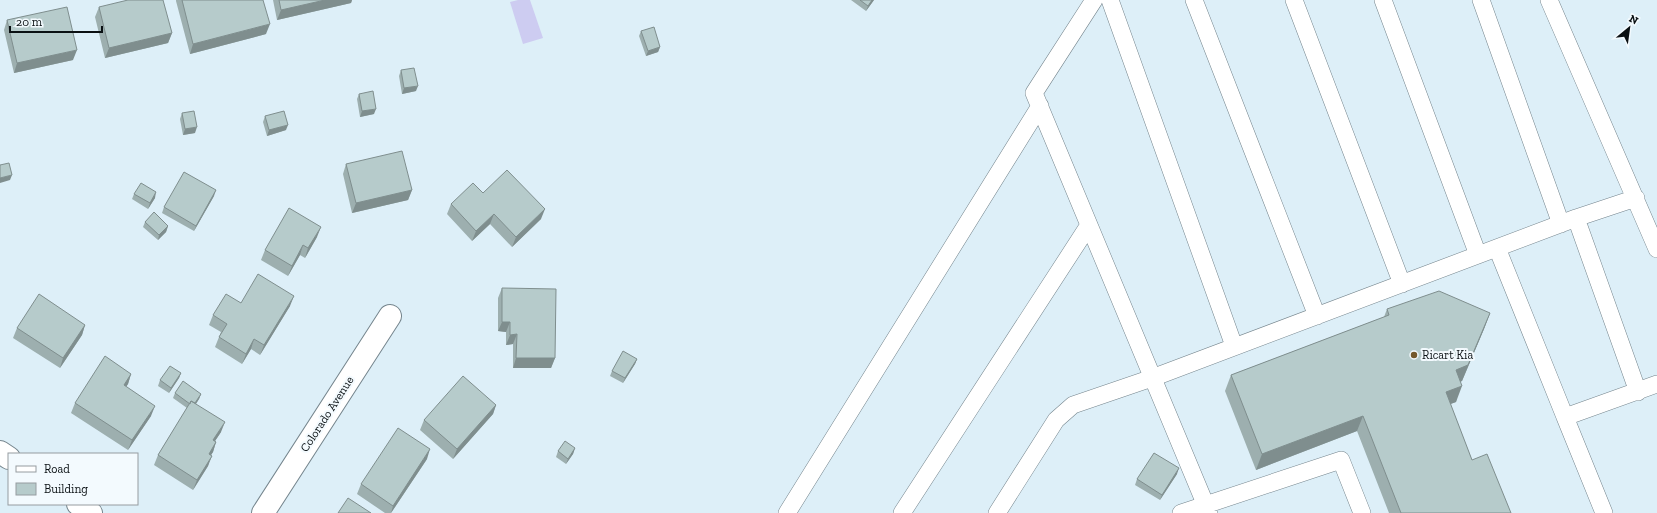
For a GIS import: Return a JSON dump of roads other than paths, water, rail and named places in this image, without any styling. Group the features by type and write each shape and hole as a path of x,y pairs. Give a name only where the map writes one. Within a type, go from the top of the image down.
{"street":[{"name":"Colorado Avenue","path":"263,513 390,316"},
{"path":"79,505 91,513"}],"lane":[{"path":"1094,0 1034,93 1207,508"},
{"path":"1110,0 1234,346"},
{"path":"1194,0 1317,316"},
{"path":"1294,0 1402,284"},
{"path":"1383,0 1478,255"},
{"path":"1481,0 1638,392"},
{"path":"1549,0 1657,249"},
{"path":"787,513 1040,106"},
{"path":"997,513 1056,420 1073,404 1152,378 1569,221 1636,198"},
{"path":"902,513 1089,225"},
{"path":"1497,248 1604,513"},
{"path":"1565,417 1657,384"},
{"path":"1181,513 1207,508 1341,460 1362,513"}],"water":[{"path":"530,0 543,38 523,44 510,2"}],"place":[{"name":"Ricart Kia","path":"1414,355"}]}
